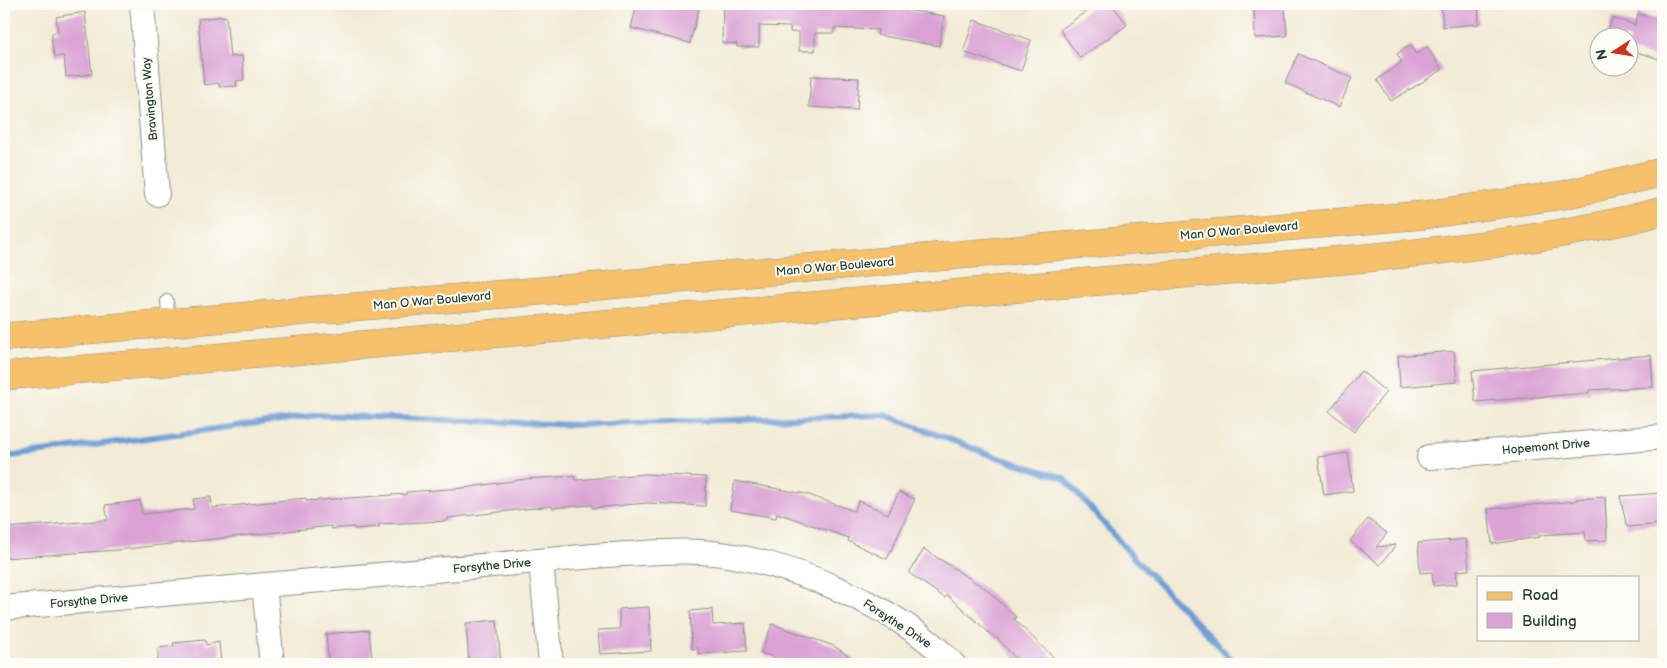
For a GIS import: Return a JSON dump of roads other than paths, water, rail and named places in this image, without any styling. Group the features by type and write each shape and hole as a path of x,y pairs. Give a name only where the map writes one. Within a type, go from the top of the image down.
{"main road":[{"name":"Man O War Boulevard","path":"4,337 168,312 1424,215 1564,195 1663,172"},
{"path":"4,376 1453,250 1556,234 1663,211"}],"street":[{"name":"Bravington Way","path":"142,4 157,194"},
{"name":"Hopemont Drive","path":"1429,457 1663,437"},
{"name":"Forsythe Drive","path":"4,608 606,555 701,552 787,569 836,587 888,615 946,656 954,664"},
{"path":"541,562 551,664"},
{"path":"264,585 272,664"}],"waterway":[{"path":"4,457 319,415 576,425 885,415 993,456 1064,478 1134,558 1236,664"}]}
